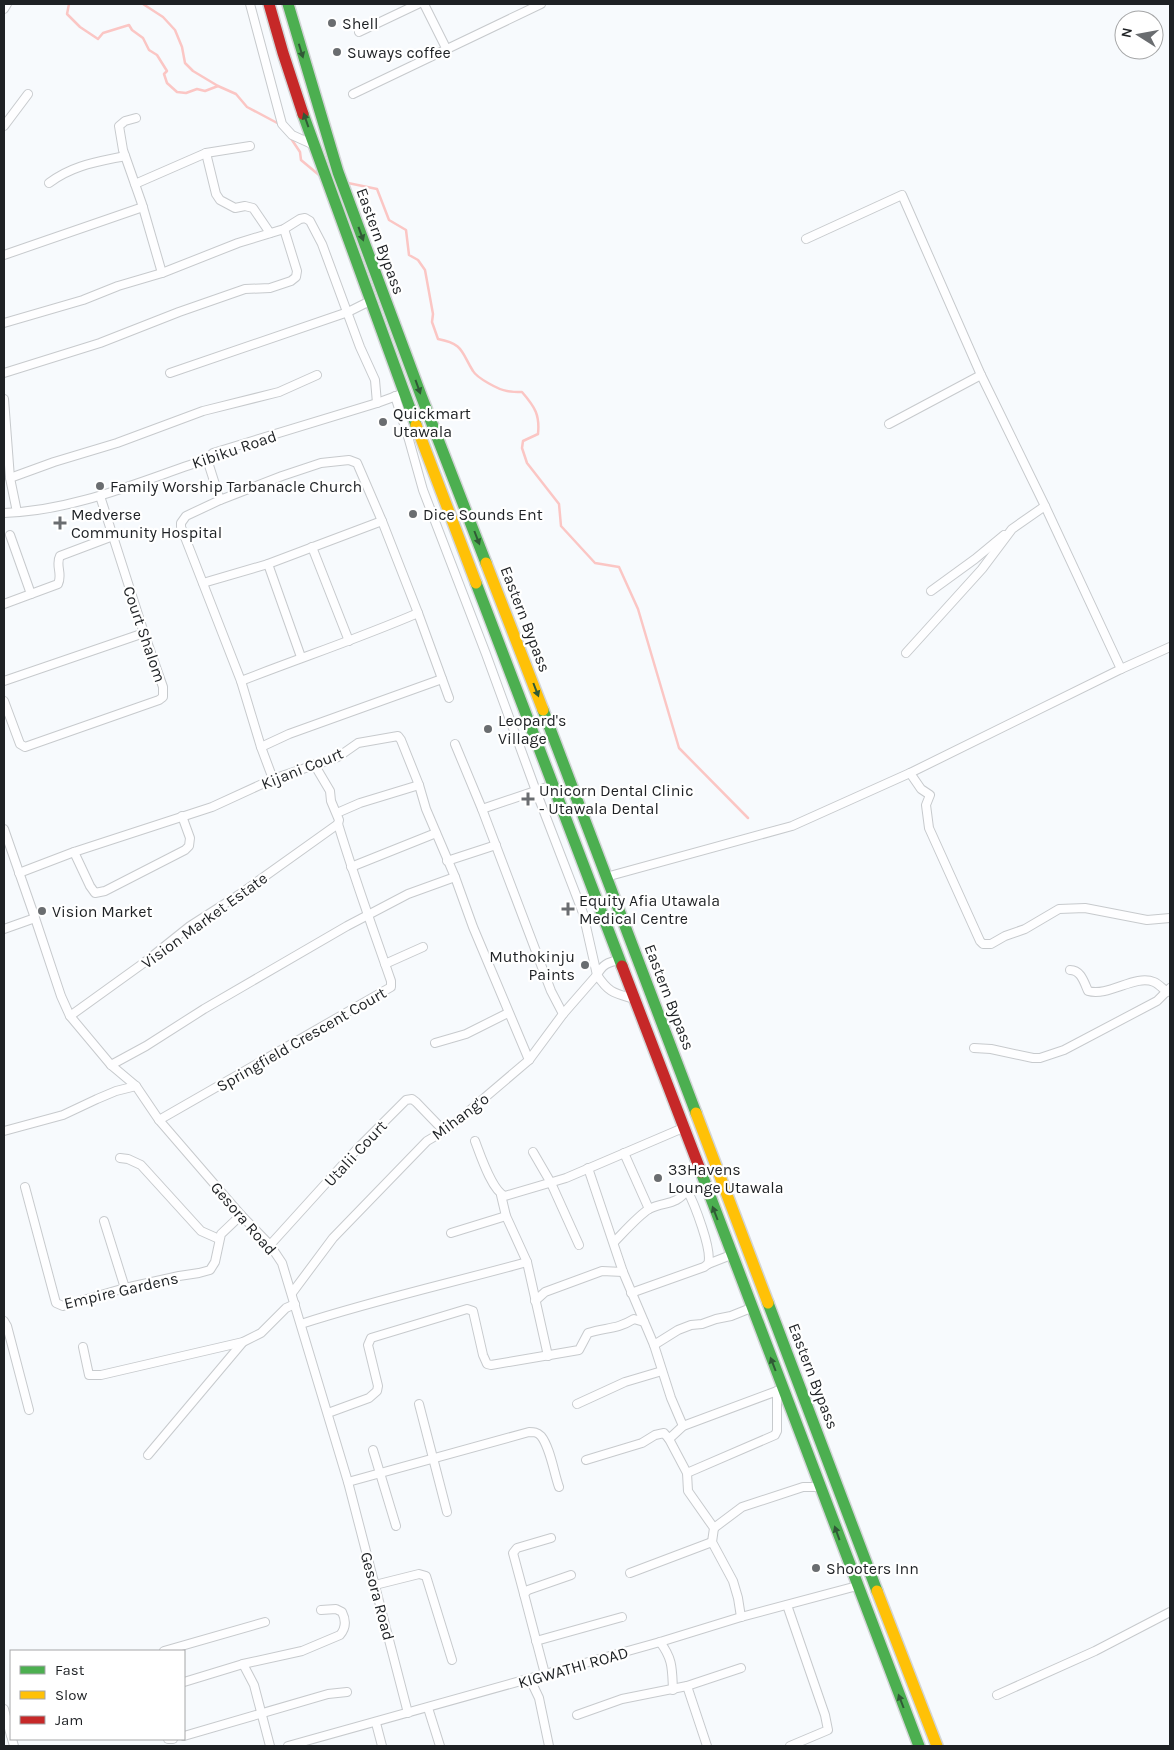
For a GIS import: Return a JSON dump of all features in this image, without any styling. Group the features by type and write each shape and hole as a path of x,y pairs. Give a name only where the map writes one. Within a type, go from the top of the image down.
{"main road":[{"name":"Eastern Bypass","path":"269,4 283,53 314,145 372,300 400,394 454,525 751,1308 781,1393 820,1487 919,1746"},
{"name":"Eastern Bypass","path":"288,4 344,189 422,398 579,801 606,877 937,1746"},
{"path":"498,642 514,635"}],"street":[{"path":"4,9 8,4"},
{"path":"250,4 282,124 292,135 314,145"},
{"path":"359,32 418,4"},
{"path":"424,4 446,48"},
{"path":"353,94 541,4"},
{"path":"4,126 28,94"},
{"path":"136,118 125,121 119,126 125,156 143,207 162,273"},
{"path":"135,184 206,154 250,146"},
{"path":"206,154 216,194 220,200 235,208 245,206 253,208 270,233"},
{"path":"49,183 62,173 80,166 125,156"},
{"path":"806,239 902,195 981,375 1121,669"},
{"path":"4,255 143,207"},
{"path":"4,323 83,300 118,286 162,273 284,229 305,218 310,221 322,244 360,347 375,380 377,404"},
{"path":"4,373 100,342 178,312 245,290 270,288 291,281 296,277 297,271 284,229"},
{"path":"170,373 348,312 372,300"},
{"path":"889,424 981,375"},
{"path":"10,478 54,462 117,443 203,411 280,392 317,376"},
{"path":"400,394 409,440 422,490 583,913 597,975 606,988 634,999"},
{"name":"Kibiku Road","path":"4,513 46,509 100,496 207,459 214,453 377,404 400,394"},
{"path":"4,399 10,478 17,512"},
{"path":"207,459 220,500"},
{"path":"273,779 241,681 181,523 186,516 220,500 321,463 349,460 360,467 418,613 449,698"},
{"name":"Court Shalom","path":"4,701 20,744 25,747 163,697 163,687 100,496"},
{"path":"931,591 1045,506"},
{"path":"203,583 268,564 382,520"},
{"path":"438,532 454,525"},
{"path":"906,653 982,569 1012,529"},
{"path":"10,535 31,594"},
{"path":"4,604 58,584 61,576 58,559 60,556 113,536"},
{"path":"312,547 349,641"},
{"path":"268,564 301,657"},
{"path":"241,681 301,657 373,633 418,613"},
{"path":"4,681 144,633"},
{"path":"606,877 792,826 910,773 1121,669 1170,647"},
{"path":"261,747 290,734 442,679"},
{"path":"502,699 517,692"},
{"name":"Kijani Court","path":"19,873 74,852 212,806 273,779 338,757 358,742 398,736 508,1013 529,1060"},
{"path":"455,744 496,845 551,991 563,1014"},
{"name":"Springfield Crescent Court","path":"159,1120 390,989 392,984 351,867 330,791 314,764"},
{"path":"910,773 917,784 930,795 926,805 929,828 983,944 991,944 1059,909 1085,908 1147,920 1170,918"},
{"path":"337,813 360,803 419,785"},
{"path":"482,809 553,785"},
{"path":"74,852 95,892 105,891 185,850 189,846 190,838 182,816"},
{"name":"Vision Market Estate","path":"70,1016 145,962 190,926 240,894 338,824"},
{"name":"Gesora Road","path":"4,829 36,918 60,996 70,1016 111,1065 136,1086 159,1120 241,1215 270,1245 282,1263 348,1482 408,1713"},
{"path":"351,867 436,833"},
{"path":"447,861 496,845"},
{"path":"111,1065 347,926 408,894 455,876"},
{"path":"583,913 599,907"},
{"path":"4,929 36,918"},
{"path":"385,964 423,947"},
{"name":"Mihang'o","path":"292,1293 333,1238 427,1141 444,1131 529,1060 563,1014 597,975 601,967 619,960"},
{"path":"974,1048 992,1049 1040,1058 1064,1050 1148,1006 1169,990 1153,981 1133,982 1102,992 1088,991 1080,974 1075,970 1070,970"},
{"path":"435,1044 466,1034 508,1013"},
{"path":"4,1131 63,1116 97,1099 136,1086"},
{"name":"Utalii Court","path":"270,1245 357,1150 406,1100 412,1099 416,1102 444,1131"},
{"path":"501,1195 505,1196 551,1183 683,1128"},
{"path":"475,1141 486,1168 501,1195 506,1216 527,1262 548,1356"},
{"path":"533,1152 551,1183 579,1245"},
{"path":"624,1153 649,1209"},
{"path":"120,1158 128,1159 140,1165 201,1231 219,1239"},
{"path":"588,1168 623,1272 654,1345 683,1426"},
{"name":"Empire Gardens","path":"25,1187 58,1305 63,1306 125,1288 179,1276 199,1274 210,1270 215,1262 221,1234 241,1215"},
{"path":"614,1242 649,1209 682,1198 687,1190 694,1201 710,1254 708,1264"},
{"path":"451,1233 506,1216"},
{"path":"104,1222 125,1288"},
{"path":"631,1293 704,1267 731,1255"},
{"path":"301,1324 365,1303 455,1282 527,1262"},
{"path":"535,1301 545,1292 602,1271 623,1272"},
{"path":"83,1347 89,1375 93,1376 243,1342 261,1333 286,1308 295,1304"},
{"path":"654,1345 678,1330 691,1325 731,1316 751,1308"},
{"path":"328,1414 369,1398 377,1391 378,1386 368,1345 371,1338 467,1309 473,1311 487,1364 491,1365 579,1350 588,1333 622,1326 634,1319 644,1322"},
{"path":"4,1321 7,1326 29,1410"},
{"path":"148,1455 243,1342"},
{"path":"577,1404 625,1382 662,1371"},
{"path":"669,1439 683,1426 781,1393 777,1432 775,1435 687,1473"},
{"path":"420,1404 447,1512"},
{"path":"348,1482 529,1432 536,1432 546,1446 559,1487"},
{"path":"586,1460 642,1443 664,1432 687,1473 688,1491 714,1528 712,1542 733,1581 741,1617"},
{"path":"373,1450 396,1526"},
{"path":"714,1528 742,1508 802,1487 820,1487"},
{"path":"545,1674 513,1553 517,1548 551,1538"},
{"path":"630,1573 712,1542"},
{"path":"375,1585 419,1574 426,1576 452,1660"},
{"path":"524,1594 528,1590 571,1575"},
{"name":"KIGWATHI ROAD","path":"288,1746 376,1723 741,1617 857,1586"},
{"path":"787,1605 825,1715 828,1730 790,1746"},
{"path":"185,1682 243,1664 302,1651 340,1635 345,1625 342,1612 336,1609 321,1610"},
{"path":"997,1694 1096,1650 1170,1612"},
{"path":"536,1641 622,1617"},
{"path":"167,1650 265,1622"},
{"path":"660,1642 668,1652 672,1664 673,1690"},
{"path":"243,1664 254,1685 270,1746"},
{"path":"577,1715 622,1699 673,1690 741,1668"},
{"path":"530,1679 539,1698 549,1746"},
{"path":"687,1686 707,1746"},
{"path":"185,1736 328,1694 347,1692"},
{"path":"428,1708 440,1746"},
{"path":"4,1709 10,1731"},
{"path":"376,1723 382,1746"}],"waterway":[{"path":"69,4 67,14 80,27 98,39 103,33 129,25 132,30 143,38 149,50 157,55 167,71 164,74 167,83 177,92 186,93 197,89 205,91 218,86"},
{"path":"143,4 163,17 175,30 182,47 185,63 193,71 236,94 247,107 281,125"},
{"path":"290,137 300,152 301,160 319,175"},
{"path":"348,183 377,189 389,220 406,230 409,255 418,260 425,270 433,314 432,322 438,339 457,346 479,377 503,390 522,392 530,402 537,416 538,434 523,441 522,448 527,463 559,504 561,526 595,563 619,567 638,609 679,748 748,818"}],"traffic: fast":[{"path":"288,4 338,172 486,563"},
{"path":"303,114 416,425"},
{"path":"476,583 622,966"},
{"path":"543,710 696,1113"},
{"path":"701,1172 919,1746"},
{"path":"768,1303 877,1591"}],"traffic: slow":[{"path":"416,425 476,583"},
{"path":"486,563 543,710"},
{"path":"696,1113 768,1303"},
{"path":"877,1591 937,1746"}],"traffic: jam":[{"path":"269,4 303,114"},
{"path":"622,966 701,1172"}],"place":[{"name":"Shell","path":"332,23"},
{"name":"Suways coffee","path":"337,52"},
{"name":"Quickmart Utawala","path":"383,422"},
{"name":"Family Worship Tarbanacle Church","path":"100,486"},
{"name":"Dice Sounds Ent","path":"413,514"},
{"name":"Medverse Community Hospital","path":"60,523"},
{"name":"Leopard's Village","path":"488,729"},
{"name":"Unicorn Dental Clinic - Utawala Dental","path":"528,799"},
{"name":"Equity Afia Utawala Medical Centre","path":"568,909"},
{"name":"Vision Market","path":"42,911"},
{"name":"Muthokinju Paints","path":"585,965"},
{"name":"33Havens Lounge Utawala","path":"658,1178"},
{"name":"Shooters Inn","path":"816,1568"}]}
